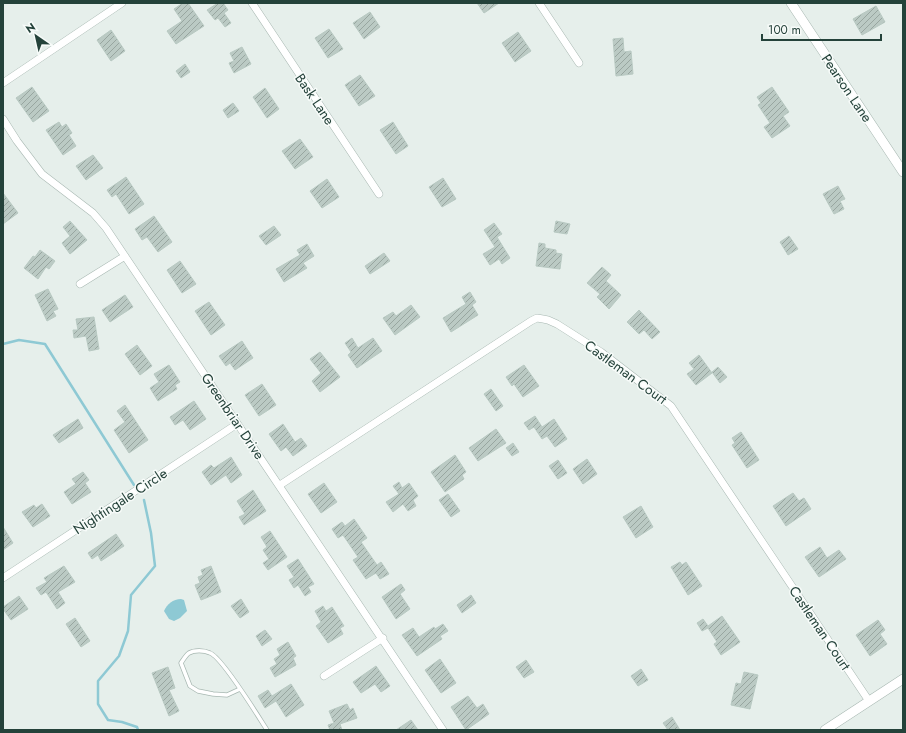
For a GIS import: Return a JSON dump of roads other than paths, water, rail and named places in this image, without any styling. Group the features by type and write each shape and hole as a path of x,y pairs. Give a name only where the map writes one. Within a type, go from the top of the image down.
{"street":[{"path":"3,82 122,3"},
{"name":"Bask Lane","path":"252,3 378,194"},
{"path":"539,3 579,64"},
{"name":"Pearson Lane","path":"791,3 903,172"},
{"name":"Greenbriar Drive","path":"3,119 42,174 93,213 106,228 383,638 443,730"},
{"path":"80,284 125,256"},
{"name":"Castleman Court","path":"280,485 531,320 537,318 548,320 601,352 671,406 869,702"},
{"name":"Nightingale Circle","path":"3,578 237,424"},
{"path":"324,676 383,638"},
{"path":"825,730 903,679"}],"lane":[{"path":"240,689 227,694 213,694 198,691 190,686 181,663 188,654 199,651 211,653 221,662 240,689 267,730"}],"water":[{"path":"181,599 184,600 187,611 180,618 174,621 169,619 164,611 165,608 173,601"}],"waterway":[{"path":"3,344 19,340 45,344 134,485"},
{"path":"138,730 137,727 122,722 108,720 98,704 98,681 119,656 128,631 131,595 155,566 151,533 144,500"}]}
